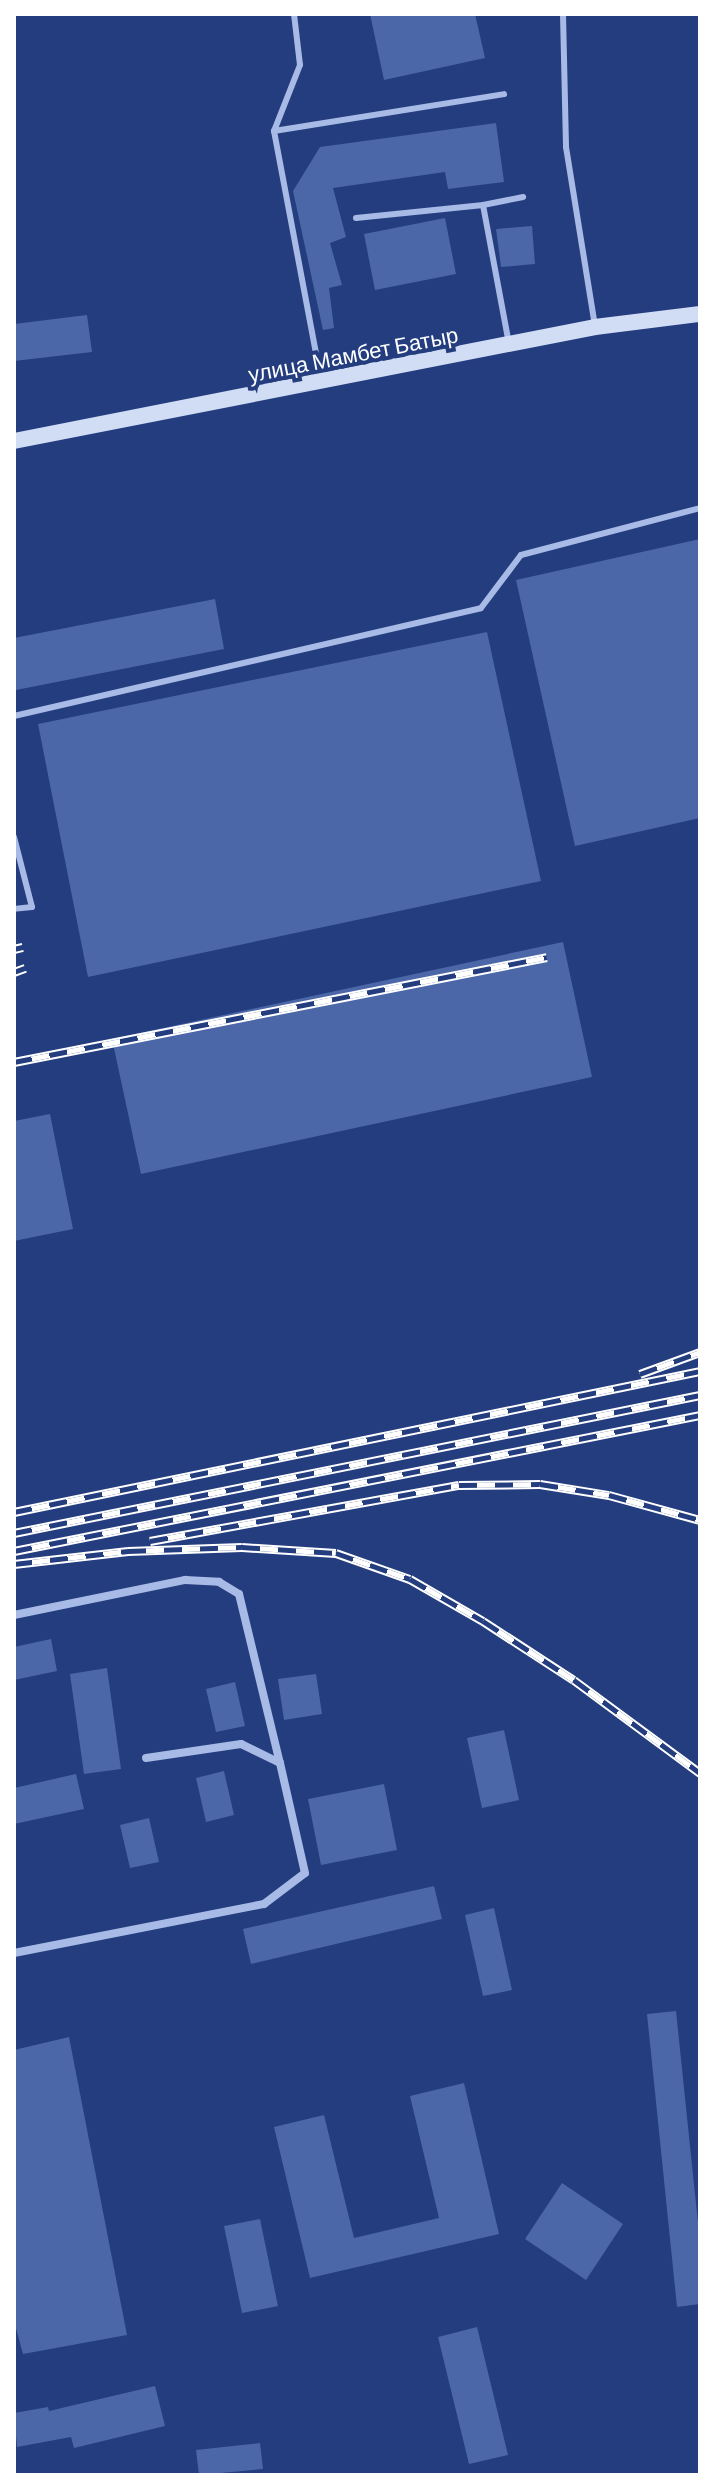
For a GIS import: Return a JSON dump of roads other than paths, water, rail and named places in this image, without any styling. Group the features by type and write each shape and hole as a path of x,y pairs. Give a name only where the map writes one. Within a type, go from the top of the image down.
{"main road":[{"name":"улица Мамбет Батыр","path":"14,441 510,347 595,327 700,314"}],"street":[{"path":"14,1615 185,1580 219,1582 239,1594 305,1873 264,1904 14,1953"},
{"path":"146,1758 241,1744 280,1763"}],"lane":[{"path":"294,14 300,65 274,131 321,383"},
{"path":"563,14 566,147 595,327"},
{"path":"274,131 504,94"},
{"path":"356,218 483,205 523,197"},
{"path":"483,205 510,347"},
{"path":"14,716 481,608 521,555 700,508"},
{"path":"14,837 32,907 14,909"}],"railway":[{"path":"14,949 23,947"},
{"path":"14,1062 547,957"},
{"path":"14,972 25,968"},
{"path":"640,1374 700,1352"},
{"path":"14,1512 700,1371"},
{"path":"14,1533 700,1395"},
{"path":"14,1551 700,1415"},
{"path":"150,1541 459,1485 540,1484 609,1495 700,1520"},
{"path":"14,1564 128,1551 242,1547 336,1553 410,1579 483,1621 574,1680 700,1773"}]}
